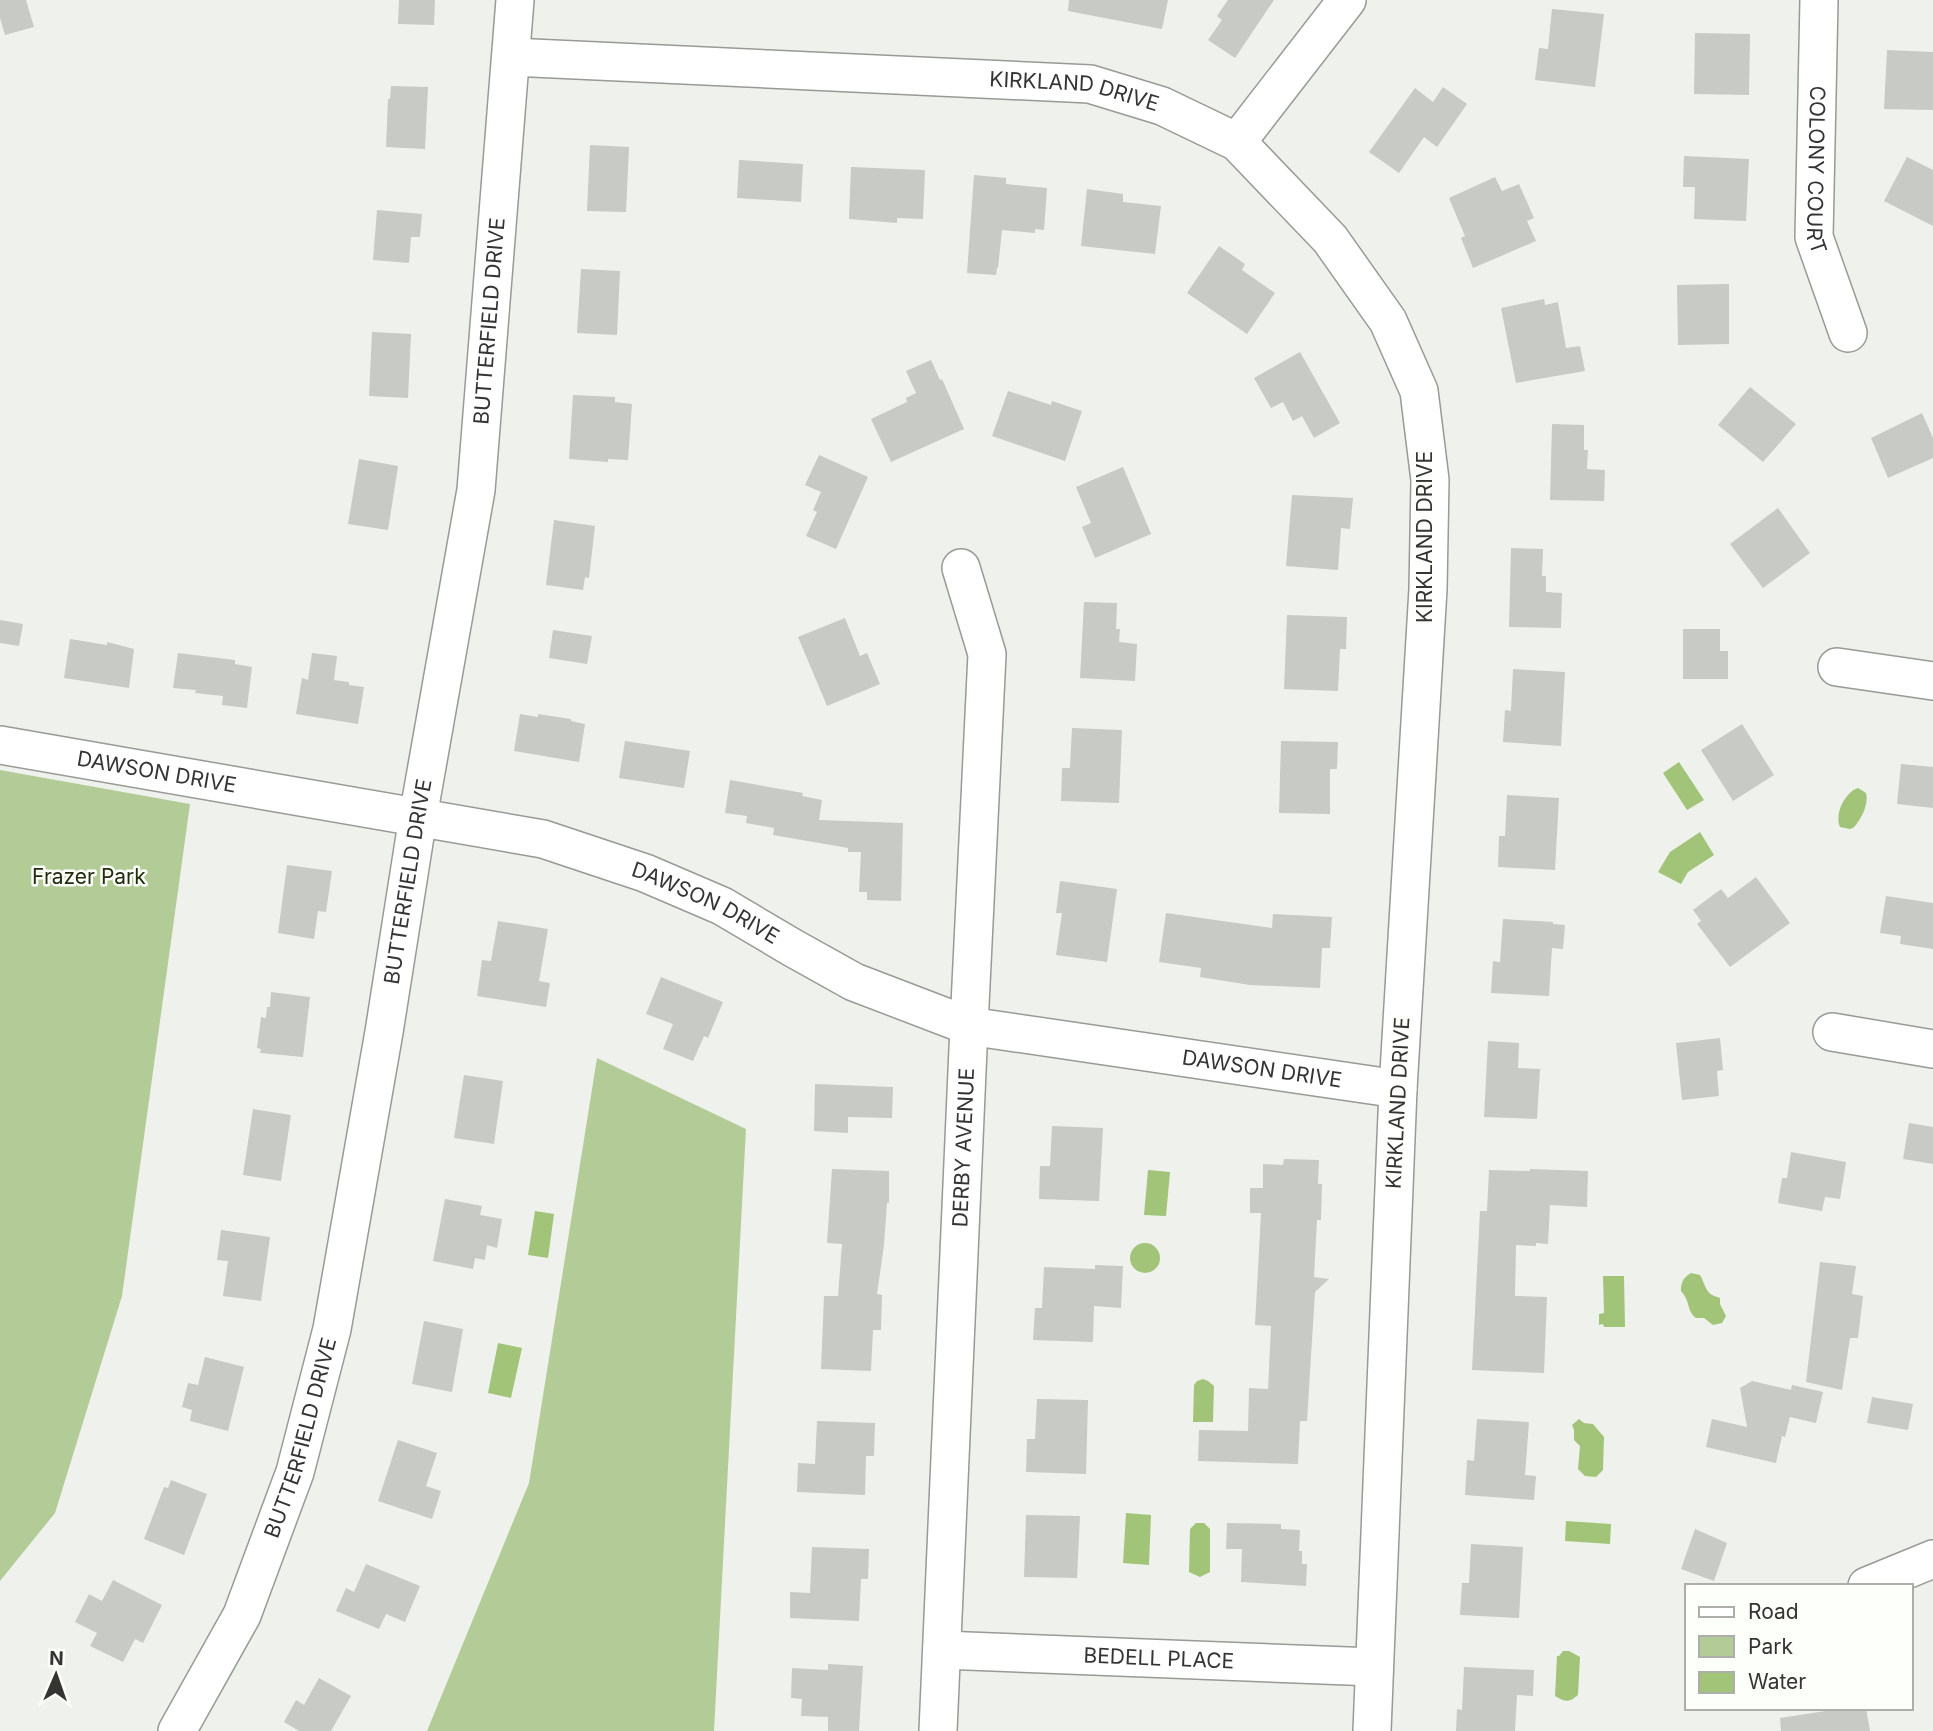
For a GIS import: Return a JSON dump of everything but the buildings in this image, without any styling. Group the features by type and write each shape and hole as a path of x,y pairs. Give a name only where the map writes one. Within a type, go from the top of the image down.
{"street":[{"name":"BUTTERFIELD DRIVE","path":"177,1731 242,1615 295,1472 332,1329 476,490 516,0"},
{"path":"1237,142 1347,0"},
{"name":"COLONY COURT","path":"1819,0 1814,237 1848,333"},
{"name":"KIRKLAND DRIVE","path":"511,57 1090,84 1162,106 1237,142 1330,239 1388,321 1419,391 1430,480 1428,589 1398,1089 1372,1731"},
{"name":"DERBY AVENUE","path":"938,1731 987,654 961,568"},
{"path":"1837,667 1933,681"},
{"name":"DAWSON DRIVE","path":"0,745 543,839 645,873 722,906 854,982 969,1026 1398,1089"},
{"path":"1832,1032 1933,1049"},
{"path":"1872,1584 1933,1559"},
{"name":"BEDELL PLACE","path":"942,1650 1374,1667"}],"green space":[{"name":"Frazer Park","path":"0,770 190,804 122,1296 55,1513 0,1581"},
{"path":"597,1058 746,1129 714,1731 427,1731 529,1483"}],"water":[{"path":"1679,762 1704,800 1687,810 1663,773"},
{"path":"1858,788 1866,793 1864,812 1853,828 1840,827 1838,816 1842,804 1853,790"},
{"path":"1700,832 1714,855 1688,872 1681,884 1658,872 1670,852"},
{"path":"1148,1170 1170,1172 1166,1216 1144,1215"},
{"path":"535,1211 554,1214 548,1258 528,1255"},
{"path":"1145,1243 1151,1244 1159,1252 1159,1264 1151,1272 1145,1273 1139,1272 1131,1264 1130,1258 1131,1252 1139,1244"},
{"path":"1691,1273 1700,1275 1710,1293 1720,1298 1726,1316 1722,1323 1713,1325 1704,1318 1696,1318 1691,1312 1681,1285"},
{"path":"1603,1276 1624,1276 1625,1327 1599,1325 1599,1314 1604,1313"},
{"path":"498,1343 522,1348 511,1398 488,1393"},
{"path":"1203,1379 1214,1386 1213,1422 1193,1422 1194,1385"},
{"path":"1579,1419 1593,1424 1604,1437 1603,1470 1596,1477 1585,1476 1578,1469 1580,1446 1574,1440 1572,1425"},
{"path":"1126,1513 1151,1515 1149,1565 1123,1563"},
{"path":"1566,1521 1611,1524 1610,1544 1565,1541"},
{"path":"1196,1523 1204,1523 1210,1529 1210,1572 1200,1577 1189,1572 1190,1529"},
{"path":"1563,1651 1580,1657 1578,1695 1567,1701 1555,1696 1557,1656"}]}
